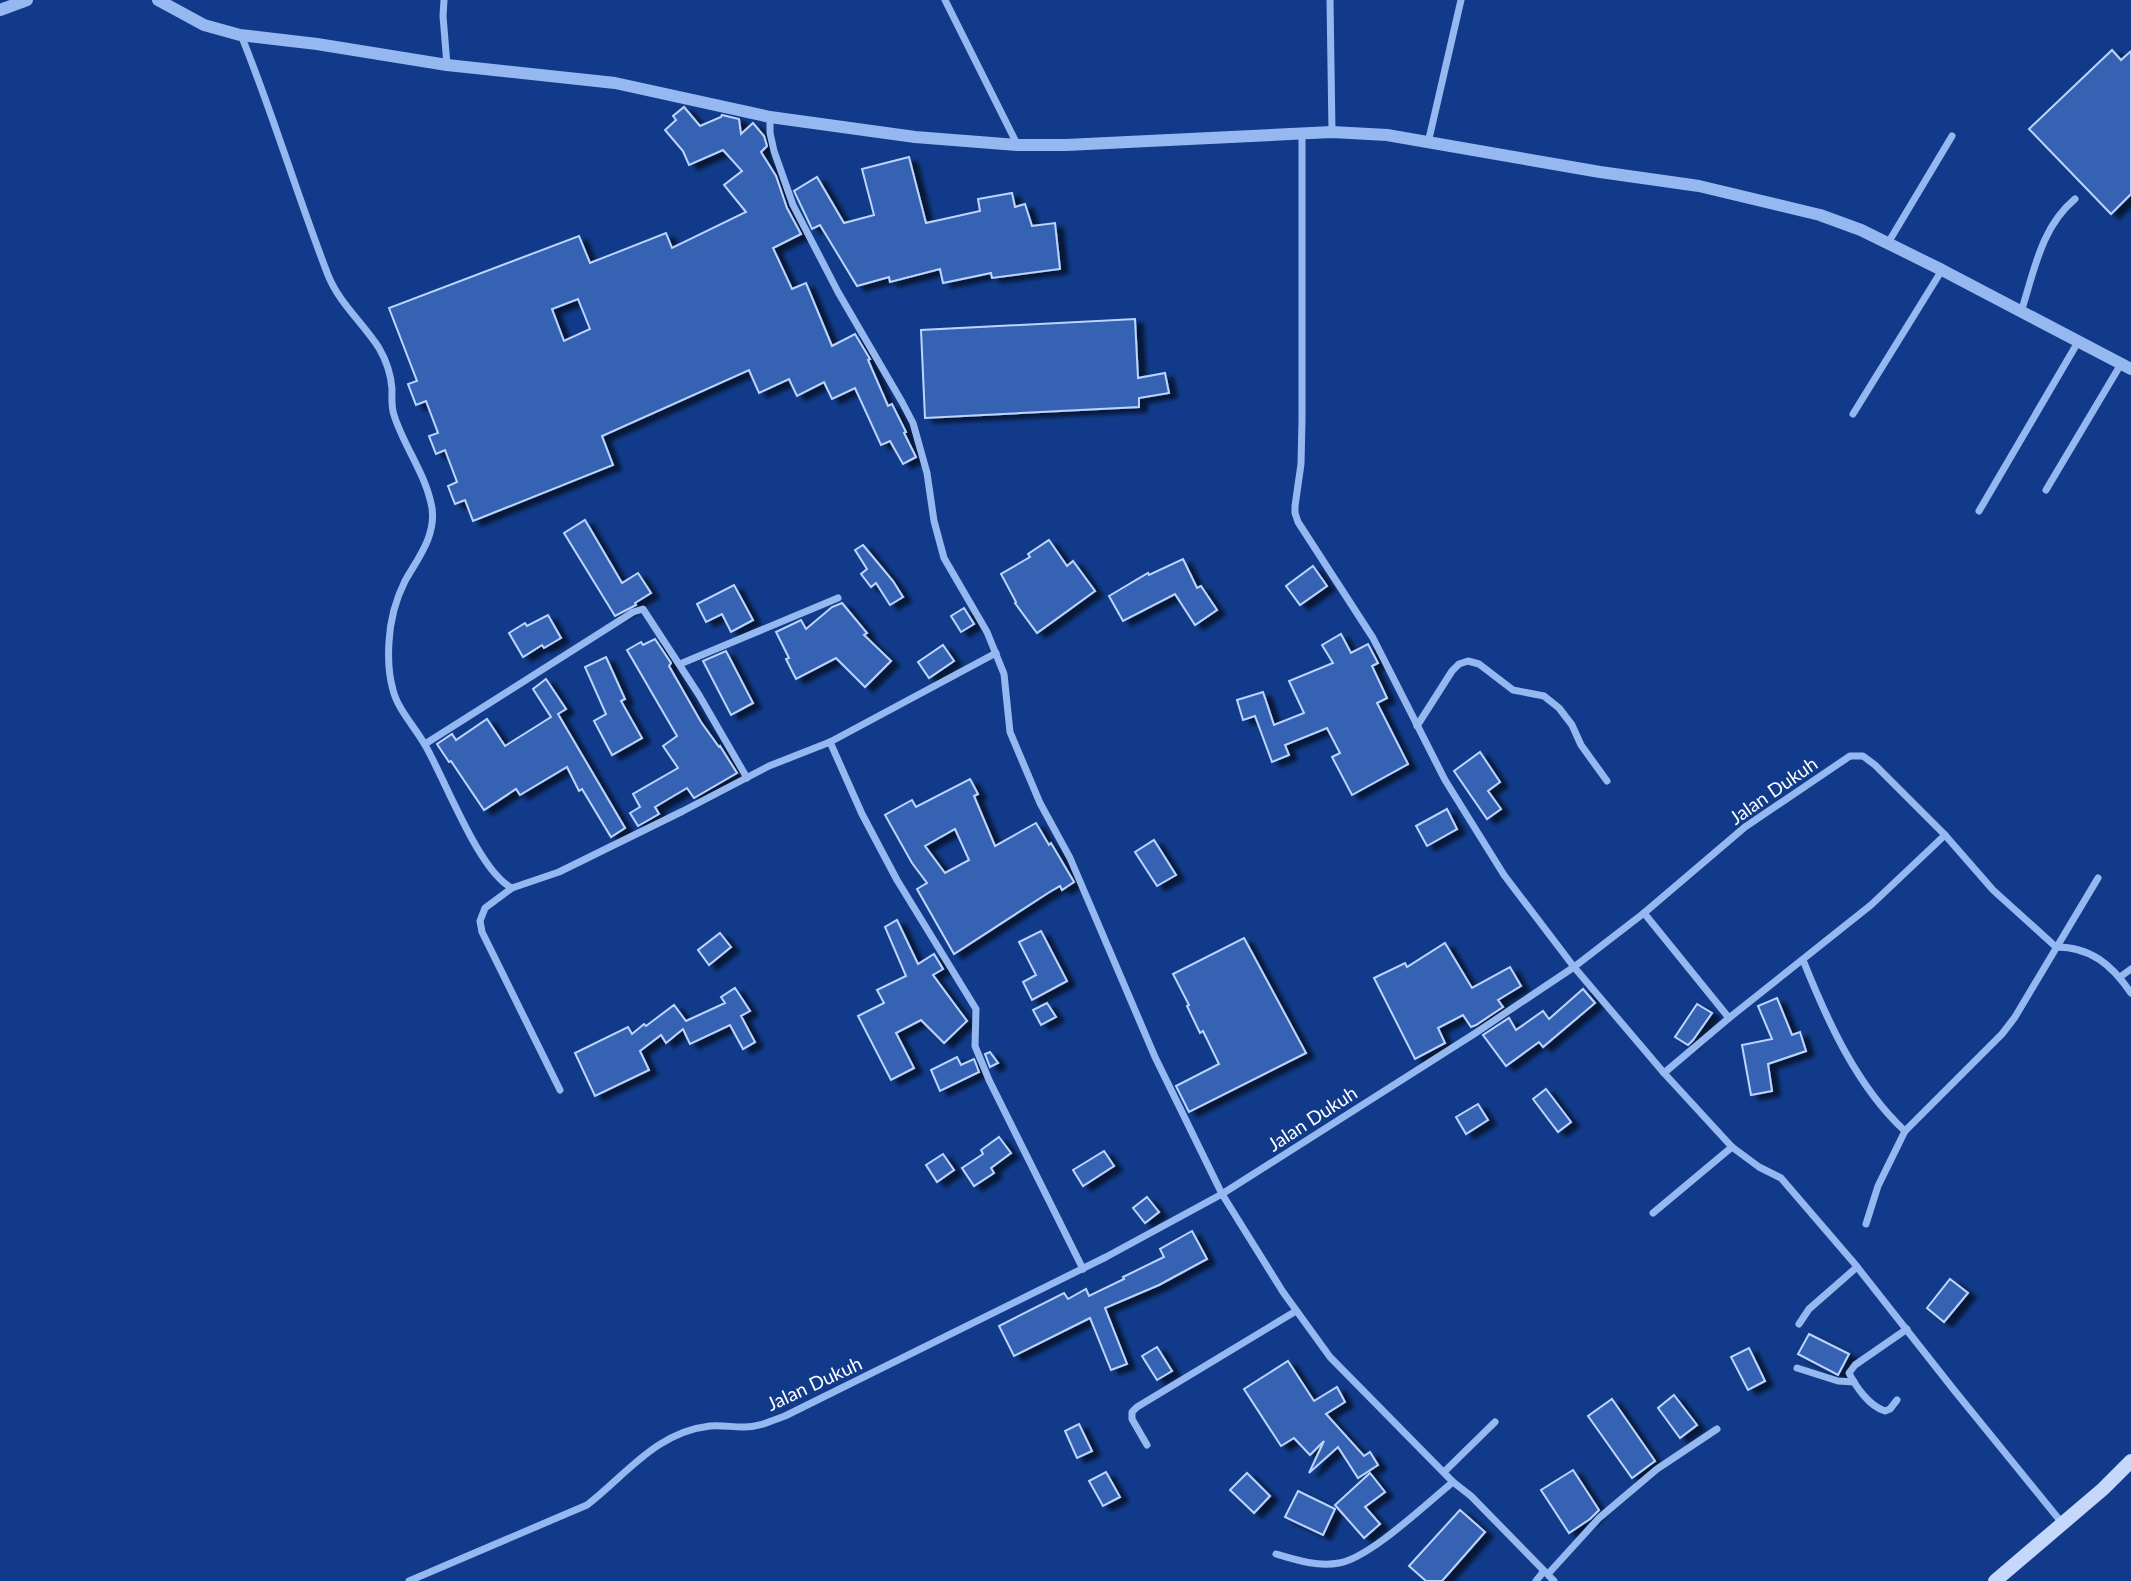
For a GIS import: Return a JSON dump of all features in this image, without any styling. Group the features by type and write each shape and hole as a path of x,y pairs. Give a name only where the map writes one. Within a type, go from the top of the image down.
{"main road":[{"path":"1995,1581 2131,1461"}],"street":[{"path":"0,10 27,0"},
{"path":"158,0 204,25 240,35 317,44 447,65 615,83 770,117 915,137 1017,145 1066,145 1332,132 1387,135 1699,186 1821,215 1888,243 2126,367 2046,490"},
{"path":"444,0 447,65"},
{"path":"945,0 1017,145"},
{"path":"1329,0 1332,132"},
{"path":"1428,143 1461,0"},
{"path":"240,35 260,82 328,277 354,318 379,348 390,378 394,414 427,486 432,524 426,546 396,603 389,642 393,690 398,704 425,744 478,851 497,878 512,888"},
{"path":"770,117 774,151 793,205 838,292 913,424 924,462 934,521 944,558 987,632 1004,674 1010,732 1040,803 1070,858 1155,1057 1222,1194 1296,1311 1330,1357 1555,1581"},
{"path":"1301,135 1301,442 1295,513 1307,537 1373,638 1445,780 1480,839 1574,967 1664,1073 1732,1147 1759,1167 1781,1178 1857,1267 2062,1524"},
{"path":"1888,243 1952,136"},
{"path":"2021,312 2044,238 2064,207 2075,199"},
{"path":"1853,414 1942,270"},
{"path":"1979,511 2078,342"},
{"path":"680,664 838,598"},
{"path":"425,744 638,609 645,611 680,664 747,778"},
{"path":"560,1090 482,932 480,921 485,908 512,888 559,872 769,766 830,743 996,653"},
{"path":"1417,726 1452,671 1459,664 1468,661 1479,664 1513,690 1544,696 1559,708 1607,781"},
{"path":"830,743 862,814 897,880 976,1009 975,1046 989,1080 1083,1269"},
{"name":"Jalan Dukuh","path":"409,1581 587,1505 605,1492 648,1451 662,1443 688,1431 709,1426 757,1426 785,1416 1083,1269 1222,1194 1474,1034 1574,967 1644,914 1745,827 1850,756 1863,756 1875,765 1945,835 1993,890 2056,947 2067,947 2100,960 2116,971 2131,993"},
{"path":"1664,1073 1871,905 1945,835"},
{"path":"1866,1224 1878,1186 1905,1131 2002,1034 2015,1017 2098,878"},
{"path":"1644,914 1729,1018"},
{"path":"1803,960 1856,1069 1875,1099 1905,1131"},
{"path":"2120,977 2131,968"},
{"path":"1653,1213 1732,1147"},
{"path":"1799,1324 1809,1309 1857,1267"},
{"path":"1147,1444 1132,1419 1132,1412 1137,1407 1296,1311"},
{"path":"1897,1400 1885,1411 1873,1406 1849,1373 1907,1329"},
{"path":"1797,1368 1839,1381 1854,1382"},
{"path":"1444,1472 1495,1422"},
{"path":"1536,1581 1599,1518 1657,1469 1717,1429"},
{"path":"1276,1554 1320,1564 1339,1563 1354,1558 1375,1546 1453,1482"}],"building":[{"path":"2112,50 2121,60 2131,51 2131,194 2111,214 2029,129"},
{"path":"684,107 700,126 722,115 739,119 741,134 753,123 764,136 767,146 761,152 776,176 787,208 801,234 773,248 792,289 806,283 832,346 855,334 870,359 868,360 888,406 892,404 916,457 903,464 890,441 881,445 855,388 832,399 824,382 797,396 789,379 759,393 749,370 602,436 613,465 473,521 465,500 455,504 448,486 457,482 445,450 436,454 429,436 438,433 426,401 416,405 408,384 417,381 389,308 579,236 590,263 666,233 672,248 746,212 724,185 742,171 723,150 689,165 683,151 665,130 676,120 673,116","holes":["578,299 590,329 564,341 552,309"]},
{"path":"909,157 926,223 980,211 978,199 1012,193 1015,207 1025,204 1032,226 1055,223 1060,269 992,278 991,273 943,283 940,269 890,282 889,277 857,286 820,225 812,229 794,191 817,177 844,223 874,215 862,169"},
{"path":"1135,319 1138,378 1165,373 1169,393 1139,398 1139,407 925,418 921,330"},
{"path":"585,520 622,583 638,573 651,593 615,616 564,533"},
{"path":"1049,540 1067,566 1073,561 1095,591 1037,633 1015,603 1001,574 1030,557 1028,554"},
{"path":"863,545 903,597 890,605 876,583 871,587 861,574 867,569 855,550"},
{"path":"1183,559 1197,588 1201,586 1217,610 1195,625 1175,594 1123,621 1109,596 1148,573 1149,575"},
{"path":"1313,566 1327,586 1300,605 1286,586"},
{"path":"734,585 753,620 731,632 722,614 706,622 697,604"},
{"path":"842,603 867,633 864,635 891,661 865,687 836,658 796,679 776,632 801,620 806,629 832,607"},
{"path":"964,608 974,624 961,632 951,616"},
{"path":"548,615 561,638 544,648 542,645 523,657 509,633 525,623 527,626"},
{"path":"1341,634 1351,653 1368,644 1378,663 1372,666 1387,698 1377,703 1408,764 1352,795 1332,757 1340,753 1327,728 1285,745 1289,755 1272,762 1255,716 1243,720 1237,700 1263,692 1274,725 1304,713 1289,681 1333,663 1322,645"},
{"path":"655,639 671,663 669,666 701,722 737,773 694,798 687,788 655,807 659,814 638,826 630,813 640,807 633,794 678,768 663,746 677,736 627,650 641,642 643,645"},
{"path":"943,645 954,661 929,678 918,662"},
{"path":"726,651 753,703 731,715 703,661"},
{"path":"606,657 625,699 621,701 642,738 612,755 594,721 606,714 585,667"},
{"path":"546,679 566,709 558,714 625,828 611,837 582,789 579,791 567,767 520,795 516,789 484,810 437,744 452,734 456,740 487,719 505,746 551,717 533,689"},
{"path":"1480,752 1500,782 1488,791 1501,809 1487,819 1454,771"},
{"path":"970,779 978,794 974,796 995,846 1036,823 1074,882 1062,890 1060,886 1048,893 954,954 917,889 927,883 912,863 885,815 912,800 916,807","holes":["955,829 969,860 945,873 925,846"]},
{"path":"1447,809 1457,829 1427,846 1416,826"},
{"path":"1154,840 1176,875 1157,886 1135,852"},
{"path":"897,920 918,964 934,954 943,969 933,975 967,1021 944,1043 921,1020 896,1033 914,1068 891,1080 858,1016 884,1003 877,990 906,976 885,927"},
{"path":"1041,931 1067,981 1032,1000 1023,982 1036,975 1019,942"},
{"path":"720,933 731,947 709,965 698,950"},
{"path":"1244,938 1306,1053 1189,1112 1176,1086 1219,1064 1203,1031 1200,1033 1173,974"},
{"path":"1445,943 1472,988 1510,967 1521,986 1498,1000 1503,1007 1476,1025 1471,1027 1463,1015 1438,1028 1445,1043 1415,1059 1374,978 1405,963 1407,967"},
{"path":"735,988 750,1011 741,1016 755,1042 743,1049 730,1025 690,1044 683,1029 666,1043 661,1035 640,1051 649,1070 595,1096 575,1053 628,1027 632,1034 674,1005 686,1021 725,1003 721,997"},
{"path":"1583,989 1595,1003 1543,1047 1539,1042 1506,1066 1483,1035 1509,1018 1516,1030 1543,1011 1549,1019"},
{"path":"1777,998 1792,1035 1800,1032 1806,1051 1768,1064 1772,1091 1751,1095 1742,1045 1772,1039 1758,1006"},
{"path":"1047,1003 1056,1017 1041,1025 1033,1010"},
{"path":"1697,1004 1712,1013 1688,1045 1675,1037"},
{"path":"990,1052 998,1063 990,1067 985,1054"},
{"path":"957,1057 961,1065 974,1059 979,1072 940,1091 931,1070"},
{"path":"1546,1089 1571,1122 1558,1132 1533,1099"},
{"path":"1478,1104 1488,1120 1466,1134 1456,1117"},
{"path":"999,1137 1011,1153 991,1168 994,1173 974,1186 962,1168 983,1154 981,1150"},
{"path":"1104,1151 1114,1166 1083,1186 1073,1170"},
{"path":"943,1154 954,1170 937,1182 926,1165"},
{"path":"1147,1197 1159,1212 1145,1223 1133,1208"},
{"path":"1192,1231 1207,1259 1159,1285 1105,1308 1127,1364 1111,1370 1090,1318 1014,1356 999,1326 1064,1293 1068,1299 1086,1289 1089,1296 1124,1279 1123,1277 1164,1257 1160,1249"},
{"path":"1950,1279 1968,1293 1944,1322 1927,1308"},
{"path":"1809,1334 1849,1354 1838,1375 1798,1354"},
{"path":"1157,1347 1172,1371 1157,1380 1142,1356"},
{"path":"1749,1348 1765,1381 1748,1390 1731,1357"},
{"path":"1288,1361 1314,1401 1337,1387 1345,1402 1326,1414 1364,1456 1370,1452 1378,1465 1358,1478 1338,1447 1309,1473 1324,1441 1310,1455 1294,1438 1281,1446 1244,1389"},
{"path":"1674,1395 1697,1425 1680,1438 1658,1408"},
{"path":"1612,1399 1655,1461 1632,1478 1588,1416"},
{"path":"1079,1424 1092,1451 1077,1458 1065,1431"},
{"path":"1573,1470 1599,1510 1569,1533 1541,1490"},
{"path":"1106,1472 1120,1497 1103,1506 1089,1481"},
{"path":"1247,1473 1270,1496 1254,1513 1230,1490"},
{"path":"1370,1473 1385,1492 1365,1507 1380,1524 1364,1538 1335,1505"},
{"path":"1298,1491 1335,1509 1323,1535 1285,1517"},
{"path":"1460,1510 1485,1532 1442,1581 1426,1581 1409,1566"}]}
